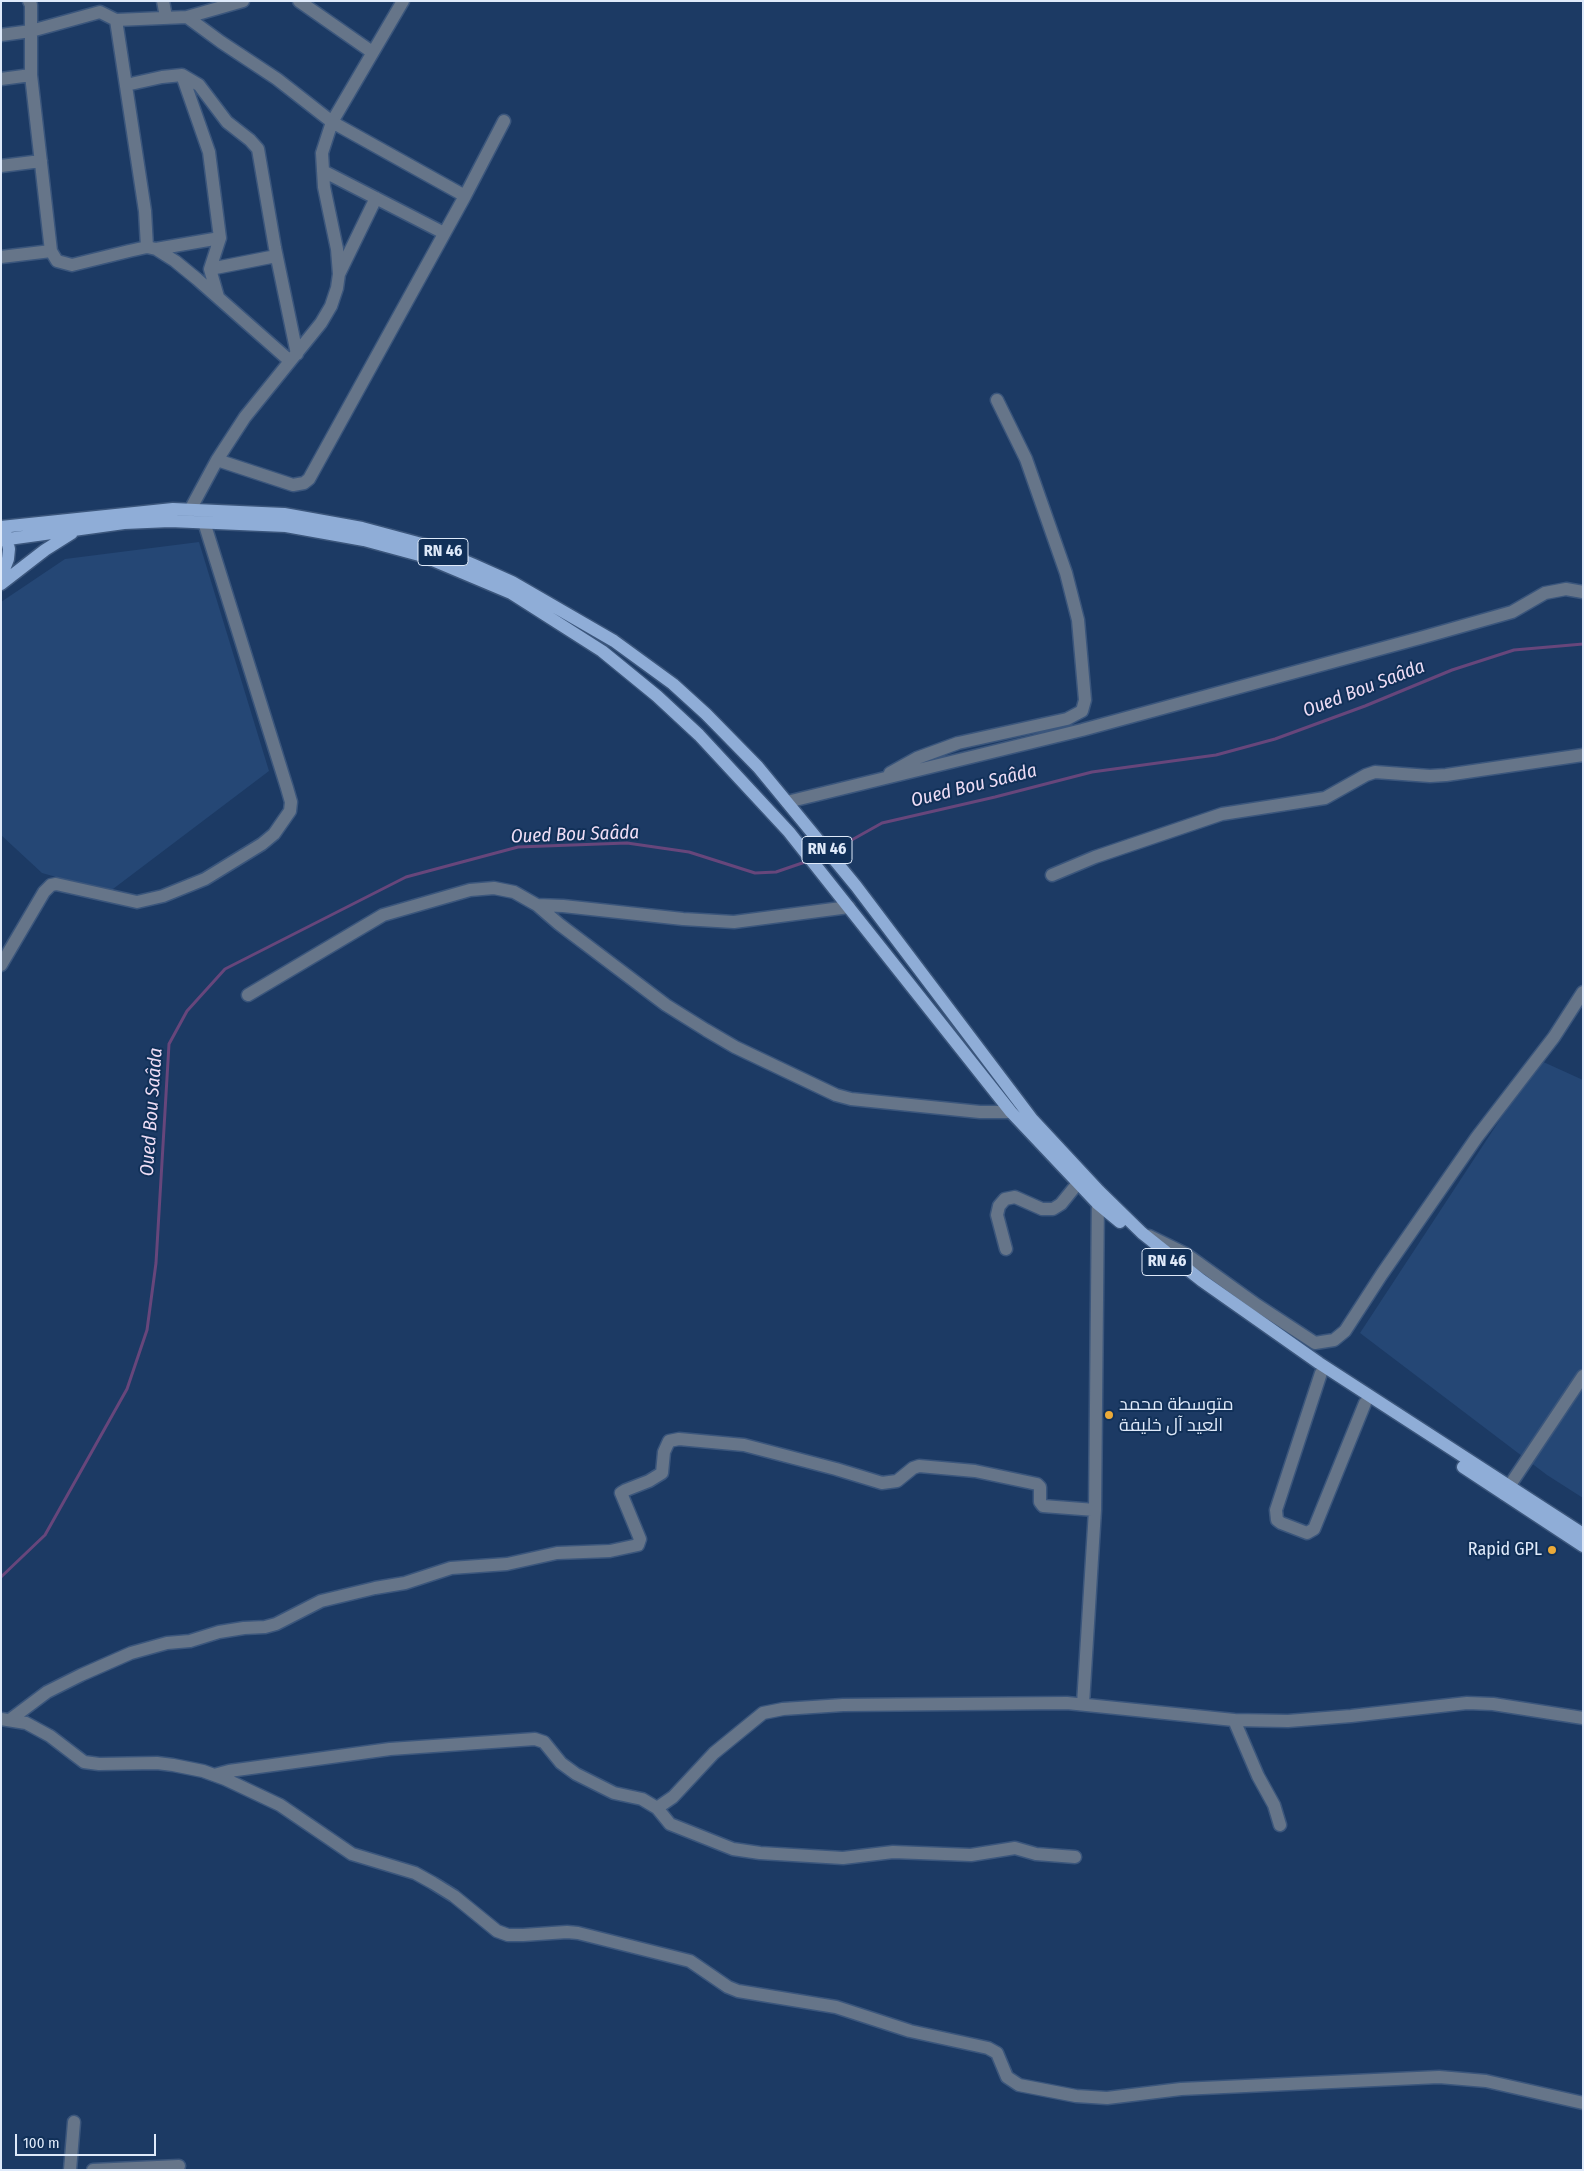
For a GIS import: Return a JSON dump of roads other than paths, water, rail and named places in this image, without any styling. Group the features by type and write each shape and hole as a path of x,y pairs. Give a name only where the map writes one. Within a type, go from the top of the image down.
{"main road":[{"name":"RN 46","path":"3,533 173,509 284,514 362,528 429,546 512,582 614,641 674,684 758,767 856,886 1032,1119 1098,1197 1153,1252 1246,1322 1365,1403 1507,1491 1583,1534"},
{"name":"RN 46","path":"3,533 78,530 124,523 170,521 286,526 364,540 423,556 511,593 602,651 657,696 705,742 789,832 1011,1112 1078,1183 1201,1280 1319,1364 1507,1491 1583,1546"},
{"path":"1,584 46,550 78,530"},
{"path":"1,577 8,559 3,533"}],"street":[{"path":"29,1 31,5 32,75 41,161 51,251 57,261 72,265 152,248 220,238"},
{"path":"163,1 166,17"},
{"path":"1,35 31,31 100,12 116,20 188,17 243,1"},
{"path":"299,1 372,52"},
{"path":"190,510 217,460 245,417 321,323 331,306 338,288 339,274 323,171 322,153 332,122 403,1"},
{"path":"188,17 221,42 277,79 332,122 465,196"},
{"path":"116,20 152,248"},
{"path":"1,79 32,75"},
{"path":"126,85 162,77 182,75 199,85 227,122 250,140 260,153 294,357"},
{"path":"182,75 209,152 220,238 210,270 219,298"},
{"path":"217,460 293,485 304,483 309,479 465,196 504,121"},
{"path":"1,166 41,161"},
{"path":"323,171 444,233"},
{"path":"339,274 376,198"},
{"path":"152,248 176,261 219,298 294,357"},
{"path":"1,257 51,251"},
{"path":"210,270 276,256"},
{"path":"876,781 917,758 958,744 1067,719 1082,711 1085,700 1078,620 1066,572 1026,459 997,400"},
{"path":"1,965 44,892 51,886 56,884 138,902 163,896 206,878 262,844 274,834 290,811 291,802 287,788 204,522"},
{"path":"788,802 1082,730 1503,615 1512,612 1545,593 1566,589 1583,592"},
{"path":"1052,875 1222,814 1325,798 1375,772 1430,776 1446,775 1583,755"},
{"path":"248,995 383,915 470,890 494,888 514,892 537,904 559,924 666,1005 735,1047 836,1095 851,1099 980,1112 1011,1112"},
{"path":"537,904 683,919 734,922 849,907"},
{"path":"1142,1233 1186,1254 1257,1305 1315,1343 1334,1340 1345,1331 1382,1274 1472,1145 1554,1037 1583,992"},
{"path":"1006,1249 997,1215 999,1206 1005,1200 1015,1197 1042,1209 1052,1209 1061,1204 1078,1183"},
{"path":"1083,1704 1096,1510 1098,1197"},
{"path":"1321,1373 1276,1510 1277,1520 1281,1523 1307,1533 1314,1529 1365,1403"},
{"path":"1507,1491 1583,1376"},
{"path":"6,1719 47,1692 81,1675 130,1653 166,1643 190,1641 220,1632 244,1628 265,1627 276,1624 321,1601 375,1588 404,1584 451,1568 507,1564 558,1553 610,1551 638,1545 640,1541 621,1494 626,1490 649,1482 662,1473 664,1452 669,1441 674,1440 744,1445 882,1483 897,1481 913,1468 919,1466 975,1471 1038,1484 1040,1487 1040,1502 1043,1506 1096,1510"},
{"path":"657,1808 672,1797 714,1753 762,1713 783,1709 842,1705 1067,1703 1234,1720 1288,1721 1467,1703 1493,1704 1583,1718"},
{"path":"6,1719 26,1724 50,1736 84,1762 100,1764 157,1763 185,1767 214,1776 280,1805 352,1854 415,1873 454,1896 497,1931 508,1935 578,1933 690,1961 728,1987 738,1991 836,2007 910,2031 988,2048 997,2053 1007,2077 1019,2085 1076,2096 1107,2098 1181,2089 1302,2084 1383,2078 1439,2077 1486,2081 1583,2103"},
{"path":"1234,1720 1258,1776 1274,1805 1280,1825"},
{"path":"214,1776 229,1771 381,1750 535,1739 544,1742 560,1763 576,1774 614,1793 642,1799 657,1808 670,1824 734,1849 760,1853 843,1858 893,1852 971,1855 1014,1848 1036,1854 1075,1857"},
{"path":"70,2170 74,2122"},
{"path":"93,2170 178,2166"}],"waterway":[{"name":"Oued Bou Saâda","path":"832,851 882,823 1092,772 1216,755 1275,739 1365,706 1452,670 1514,650 1583,644"},
{"name":"Oued Bou Saâda","path":"1,1577 45,1535 127,1389 147,1330 156,1263 169,1044 187,1011 225,969 406,877 518,847 627,843 689,852 755,873 776,872 808,861"},
{"name":"Oued Bou Saâda","path":"814,859 826,854"}],"place":[{"name":"متوسطة محمد العيد آل خليفة","path":"1109,1415"},
{"name":"Rapid GPL","path":"1552,1550"}]}
